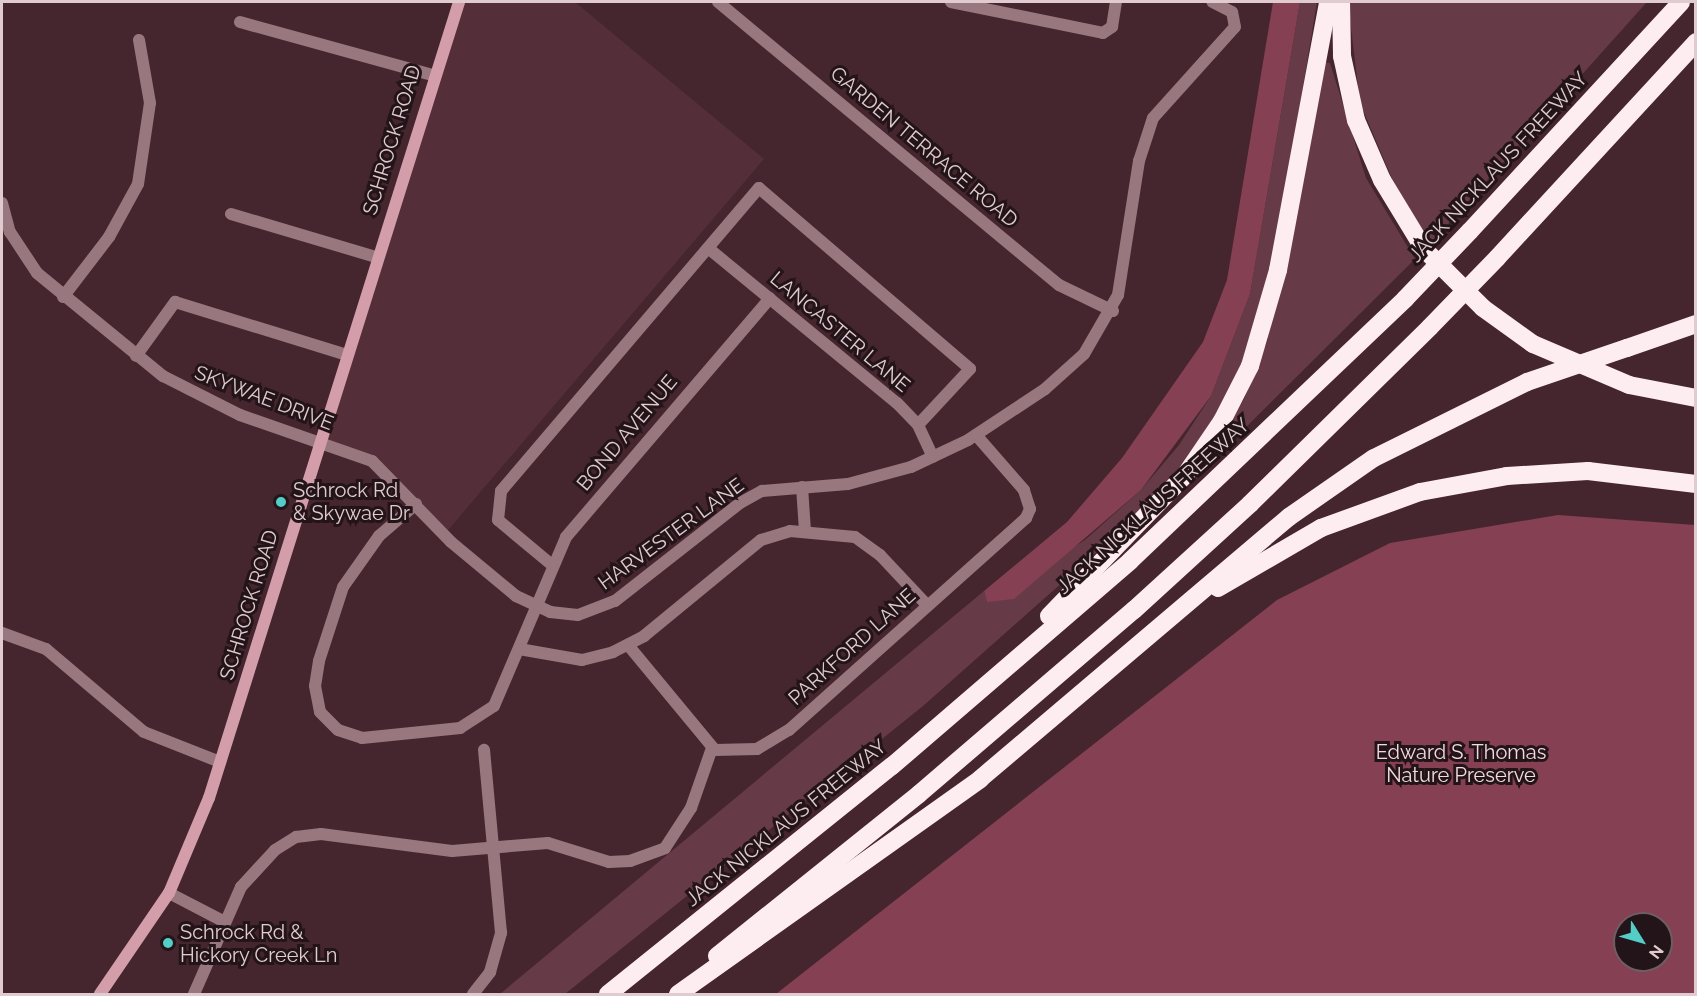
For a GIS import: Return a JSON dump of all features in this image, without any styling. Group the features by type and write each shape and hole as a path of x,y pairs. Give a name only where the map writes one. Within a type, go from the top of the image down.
{"highway":[{"path":"926,737 1120,547 1186,474 1222,421 1265,322 1328,2"},
{"path":"1341,2 1342,56 1356,120 1387,190 1424,249 1483,308 1533,344 1629,385 1695,398"},
{"name":"JACK NICKLAUS FREEWAY","path":"608,994 926,737 1138,553 1405,298 1470,231 1681,2"},
{"path":"669,994 919,794 1099,640 1250,504 1497,258 1695,42"},
{"path":"678,994 902,839 1143,641 1289,517 1365,465 1527,382 1695,324"},
{"path":"1143,641 1274,552 1321,528 1420,492 1508,476 1588,471 1695,484"}],"main road":[{"name":"SCHROCK ROAD","path":"100,994 169,893 220,762 321,441 432,75 459,2"}],"street":[{"name":"GARDEN TERRACE ROAD","path":"718,2 1059,285 1113,311"},
{"path":"951,2 1103,33 1112,27 1116,2"},
{"name":"HARVESTER LANE","path":"536,608 563,615 604,608 740,503 762,491 848,484 933,457 976,435 1045,389 1084,354 1113,311 1139,161 1153,118 1235,27 1232,12 1212,2"},
{"path":"240,21 432,75"},
{"path":"63,297 109,237 138,184 150,103 139,40"},
{"path":"552,565 498,520 501,491 759,188 970,369 918,425"},
{"name":"SKYWAE DRIVE","path":"2,203 6,234 37,273 136,356 186,392 321,441 382,467 450,542 536,608"},
{"path":"231,214 376,257"},
{"name":"LANCASTER LANE","path":"708,248 918,425 933,457"},
{"name":"BOND AVENUE","path":"416,504 379,536 343,587 319,661 315,686 320,712 338,730 362,738 460,728 494,706 552,565 585,512 770,298"},
{"path":"136,356 175,302 347,355"},
{"name":"PARKFORD LANE","path":"712,748 757,749 789,730 1030,509 1024,490 976,435"},
{"path":"802,487 805,531"},
{"path":"519,649 582,660 628,645 761,540 805,531 855,537 880,555 927,605"},
{"path":"2,633 46,649 144,732 220,762"},
{"path":"194,994 210,949 241,887 275,850 296,837 321,834 452,850 548,843 619,863 665,848 691,808 712,748 628,645"},
{"path":"473,994 490,972 501,933 497,847 484,750"},
{"path":"169,893 223,921"}],"shaded area":[{"path":"459,2 575,2 764,159 443,536 385,471 323,442"},
{"path":"1300,2 1317,2 1277,244 1235,386 1190,457 1116,535 923,706 565,994 500,994 984,591 987,602 1085,540 1141,490 1179,445 1211,396 1250,294"},
{"path":"1348,2 1647,2 1431,243 1393,181 1360,103"},
{"path":"1324,62 1330,63 1366,178 1415,259 1209,464 1205,460 1244,399 1267,342"}],"green space":[{"path":"1273,2 1300,2 1250,294 1211,396 1141,490 1014,599 987,602 984,591 1067,522 1122,458 1203,342 1227,280"},
{"name":"Edward S. Thomas Nature Preserve","path":"1558,515 1695,525 1695,994 776,994 1277,600 1390,543"}],"place":[{"name":"Schrock Rd & Skywae Dr","path":"281,502"},
{"name":"Schrock Rd & Hickory Creek Ln","path":"168,943"}]}
